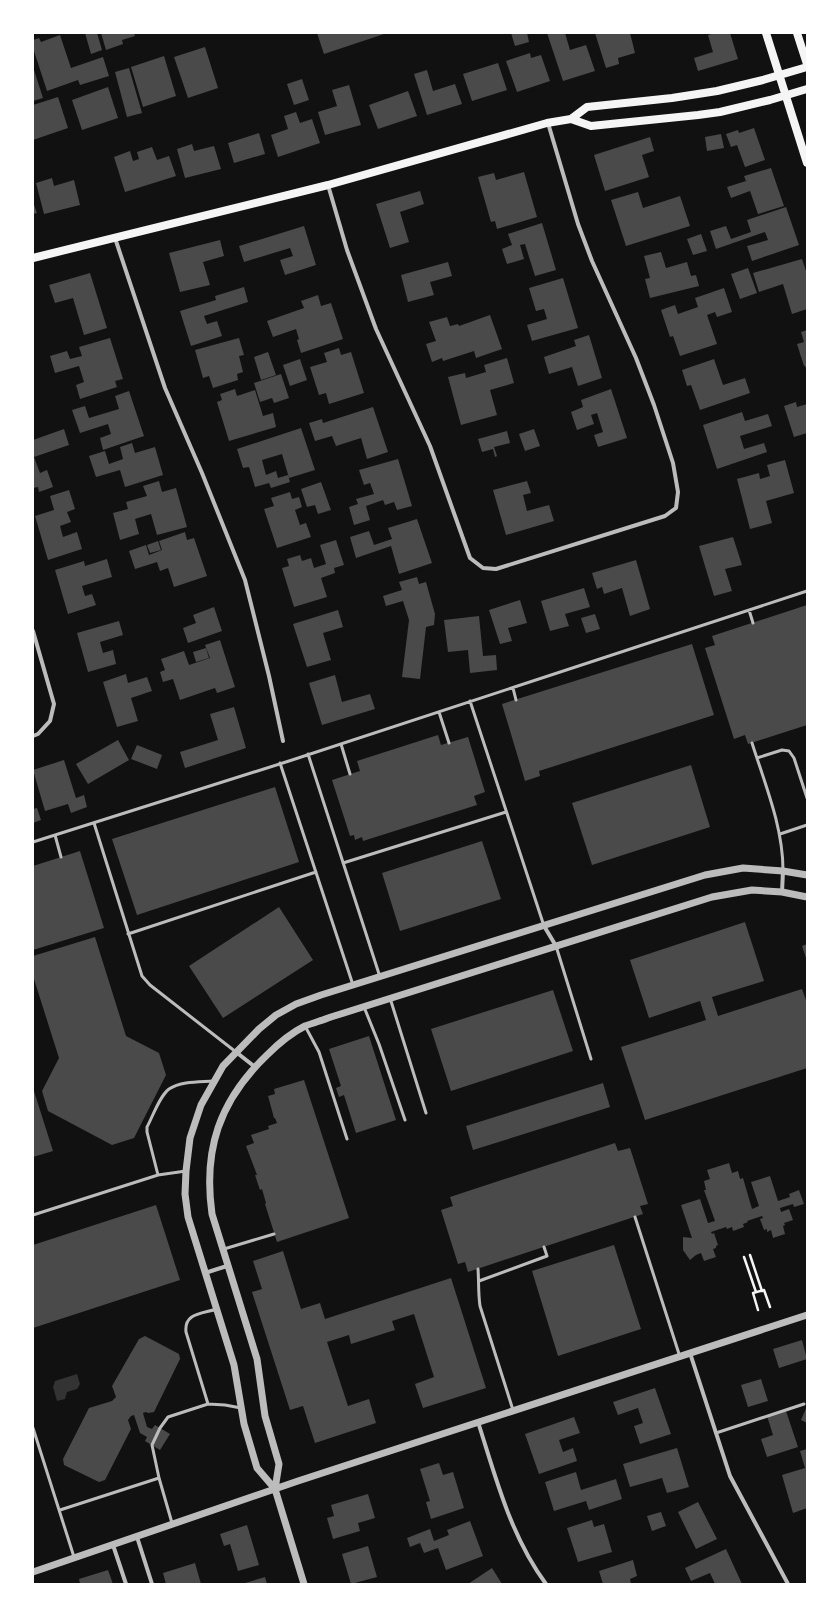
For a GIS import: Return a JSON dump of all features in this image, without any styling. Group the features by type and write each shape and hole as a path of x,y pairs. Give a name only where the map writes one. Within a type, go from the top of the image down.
{"main road":[{"path":"766,33 807,163"},
{"path":"33,258 115,236 328,185 548,123 571,119 587,107 672,98 717,91 780,75 807,65 797,33"},
{"path":"571,119 591,126 698,115 720,112 807,89"}],"street":[{"path":"328,185 347,250 376,329 430,446 470,558 483,568 496,569 665,516 676,508 678,492 673,463 654,405 636,358 589,254 578,224 548,123"},
{"path":"115,236 165,388 202,473 245,580 269,676 283,741"},
{"path":"33,630 54,704 50,721 38,734 33,736"},
{"path":"276,1489 257,1468 244,1424 234,1365 188,1217 185,1194 190,1138 201,1104 223,1066 276,1015 296,1004 353,985 380,978 705,875 743,868 783,871 807,875"},
{"path":"782,892 783,871"},
{"path":"304,1584 276,1489 279,1464 265,1416 257,1359 222,1250 212,1214 208,1190 209,1164 216,1134 222,1117 235,1091 255,1067 283,1040 305,1026 364,1006 712,897 752,890 782,892 807,897"},
{"path":"544,926 556,946"},
{"path":"236,1052 255,1067"},
{"path":"205,1273 227,1266"},
{"path":"33,1572 513,1410 807,1315"},
{"path":"690,1353 730,1476 788,1584"},
{"path":"478,1422 516,1534 536,1570 546,1584"},
{"path":"137,1537 152,1584"},
{"path":"113,1545 126,1584"}],"lane":[{"path":"33,842 280,764 807,591"},
{"path":"750,610 753,623"},
{"path":"512,688 516,700"},
{"path":"470,701 544,926"},
{"path":"439,712 449,743"},
{"path":"752,743 780,834 783,852 783,871"},
{"path":"341,744 350,774"},
{"path":"757,758 782,750 790,751 794,758 807,798"},
{"path":"308,754 380,978"},
{"path":"280,764 353,985"},
{"path":"343,862 506,812"},
{"path":"94,823 142,976 150,985 236,1052"},
{"path":"780,834 807,825"},
{"path":"55,835 61,857"},
{"path":"128,934 316,872"},
{"path":"556,946 591,1059"},
{"path":"390,998 426,1113"},
{"path":"364,1006 406,1120"},
{"path":"305,1026 319,1052 327,1072 347,1138"},
{"path":"158,1175 147,1127 164,1095 170,1089 178,1085 215,1081"},
{"path":"33,1215 158,1175 186,1170"},
{"path":"636,1217 680,1357"},
{"path":"222,1250 274,1234"},
{"path":"479,1281 547,1256 544,1247"},
{"path":"478,1268 478,1293 480,1306 513,1410"},
{"path":"208,1404 186,1332 185,1324 189,1318 216,1309"},
{"path":"173,1525 159,1478 152,1445 160,1428 168,1417 208,1404 241,1408"},
{"path":"716,1433 804,1404"},
{"path":"33,1428 75,1558"},
{"path":"60,1510 159,1478"}],"path":[{"path":"750,1255 762,1291 764,1290 770,1307"},
{"path":"744,1257 756,1292 753,1293 758,1310"},
{"path":"756,1292 762,1291"}],"shaded area":[{"path":"77,1374 80,1384 77,1389 67,1392 65,1399 57,1401 53,1387 55,1381"}],"building":[{"path":"85,33 97,33 102,50 91,54"},
{"path":"101,33 134,33 135,36 122,40 123,44 106,50"},
{"path":"317,33 387,33 324,54"},
{"path":"511,33 527,33 529,42 515,46"},
{"path":"547,33 565,33 570,50 586,45 595,71 563,81"},
{"path":"595,33 630,33 635,53 618,58 619,64 606,68"},
{"path":"715,33 730,33 738,59 698,71 694,58 713,52 708,35"},
{"path":"60,35 71,68 103,57 109,76 80,85 78,80 47,91 33,48 33,40 39,38 41,42"},
{"path":"205,47 218,88 188,98 174,57"},
{"path":"530,53 531,58 541,55 550,81 517,92 506,61"},
{"path":"164,56 176,96 143,107 131,67"},
{"path":"498,63 507,90 472,101 463,74"},
{"path":"33,67 43,98 33,101"},
{"path":"129,68 142,113 127,117 115,72"},
{"path":"427,70 433,91 455,84 462,104 427,115 414,74"},
{"path":"302,79 309,100 294,105 287,84"},
{"path":"349,85 361,125 325,135 318,112 337,106 332,90"},
{"path":"108,87 118,118 82,130 72,100"},
{"path":"408,91 417,116 378,129 369,105"},
{"path":"58,97 68,128 33,140 33,105"},
{"path":"296,112 300,123 312,119 320,143 278,157 271,135 288,129 284,116"},
{"path":"754,128 765,160 745,167 737,145 731,147 726,134 738,130 739,133"},
{"path":"259,133 265,154 234,163 228,143"},
{"path":"721,134 724,148 707,151 705,137"},
{"path":"650,137 654,151 642,155 649,177 605,191 594,155"},
{"path":"192,144 194,151 214,146 221,169 185,178 177,149"},
{"path":"152,147 157,160 169,156 176,176 125,192 114,157 130,151 133,161 139,159 137,152"},
{"path":"771,168 784,206 758,214 750,191 731,198 727,187 746,181 744,176"},
{"path":"524,172 537,217 497,229 495,221 491,222 478,177 494,173 496,180"},
{"path":"52,178 54,186 74,180 80,205 44,214 36,183"},
{"path":"420,191 424,204 400,212 409,242 390,248 376,204"},
{"path":"638,192 643,208 680,196 690,226 626,246 611,200"},
{"path":"33,202 37,213 33,214"},
{"path":"786,207 799,245 752,261 747,246 768,240 765,232 716,249 710,231 726,226 731,239 751,232 747,220"},
{"path":"542,223 556,270 535,276 525,244 520,245 524,259 507,264 502,249 512,245 508,234"},
{"path":"304,226 316,265 285,275 280,260 293,256 290,248 244,262 239,246"},
{"path":"701,234 707,251 693,255 687,239"},
{"path":"220,240 224,256 203,262 210,285 180,292 169,253"},
{"path":"661,252 666,268 687,262 691,276 696,275 699,286 650,298 645,279 650,278 644,256"},
{"path":"802,259 807,274 807,309 792,314 783,284 759,292 753,273"},
{"path":"448,262 452,276 430,282 434,295 408,302 401,275"},
{"path":"748,268 757,293 740,299 731,274"},
{"path":"90,273 107,328 84,335 73,298 55,303 49,285"},
{"path":"563,278 578,328 532,341 527,325 547,319 544,309 536,311 529,288"},
{"path":"244,287 248,302 204,316 207,324 217,321 222,336 191,346 180,311 216,300 215,296"},
{"path":"724,288 732,312 717,317 715,312 707,315 717,344 680,356 673,336 670,337 661,310 675,305 678,314 698,307 695,298"},
{"path":"318,295 321,306 331,303 343,339 301,353 297,340 299,339 296,329 273,337 267,321 304,308 301,301"},
{"path":"490,315 502,349 476,358 474,351 443,361 442,358 432,362 426,344 436,341 429,322 447,317 450,326 458,324 459,326"},
{"path":"807,330 807,370 804,366 797,344 804,342 801,332"},
{"path":"589,335 602,378 578,386 572,367 549,374 544,357 576,346 574,340"},
{"path":"110,338 123,379 115,381 117,387 80,399 76,385 84,382 79,366 55,373 50,356 67,351 70,359 82,356 79,347"},
{"path":"239,338 244,355 239,356 243,372 237,374 238,380 213,388 209,376 203,378 195,350"},
{"path":"339,348 341,355 351,352 364,393 329,404 326,393 319,395 310,367 327,362 324,353"},
{"path":"268,352 276,375 261,380 254,357"},
{"path":"507,358 514,383 490,390 497,415 461,425 448,377 465,373 466,378 486,372 484,365"},
{"path":"300,359 307,380 290,386 283,365"},
{"path":"714,359 723,385 745,378 750,393 700,410 691,385 687,386 682,370"},
{"path":"281,374 289,398 274,403 272,398 260,402 254,383"},
{"path":"235,389 237,396 255,390 263,416 273,413 276,427 229,441 217,402 222,400 220,394"},
{"path":"611,389 627,438 598,447 594,435 603,432 597,413 591,415 594,424 577,430 571,412 583,407 581,400"},
{"path":"129,391 144,436 103,450 100,438 111,434 108,424 80,433 72,410 85,406 89,418 119,409 115,396"},
{"path":"796,402 797,407 807,404 807,433 794,437 784,406"},
{"path":"373,407 388,452 367,459 361,438 336,446 332,436 315,441 309,423 322,419 323,423"},
{"path":"742,412 745,421 768,414 772,426 740,436 744,449 764,443 767,452 717,469 703,425"},
{"path":"301,428 315,470 289,478 282,454 262,460 266,475 276,471 278,478 288,475 290,482 271,488 269,483 255,487 249,467 243,468 237,449"},
{"path":"64,429 69,445 34,457 40,473 47,470 53,487 39,492 38,487 33,488 33,440"},
{"path":"534,429 540,446 525,451 519,434"},
{"path":"507,431 510,443 494,447 497,456 495,457 493,449 482,452 478,439"},
{"path":"132,443 135,453 155,447 163,475 125,487 120,470 96,477 89,456 105,451 109,464 123,459 120,447"},
{"path":"398,459 412,506 397,510 394,502 385,505 383,500 366,506 370,520 354,525 349,507 358,504 356,499 374,494 370,483 364,485 359,470"},
{"path":"785,460 794,493 766,501 772,523 750,529 737,479 759,473 760,479 770,476 767,465"},
{"path":"159,481 162,492 176,488 187,527 157,535 151,514 135,519 139,534 120,540 113,513 128,509 126,502 147,496 143,486"},
{"path":"527,481 531,493 523,495 527,511 549,505 554,521 506,535 493,490"},
{"path":"321,482 331,510 318,514 315,505 307,507 301,489"},
{"path":"69,490 75,509 67,512 71,522 60,526 63,537 77,532 82,549 48,560 35,516 54,510 50,496"},
{"path":"290,492 292,499 299,497 302,507 295,510 300,525 306,523 311,537 277,548 264,509 274,506 271,498"},
{"path":"417,519 432,563 399,574 391,546 356,558 350,537 369,531 374,545 392,539 388,528"},
{"path":"185,532 187,540 194,538 207,576 174,587 168,568 160,571 157,562 135,569 129,551 146,545 149,555 162,550 159,541"},
{"path":"733,537 742,565 725,569 732,591 714,596 699,546"},
{"path":"336,540 344,565 334,568 335,573 321,578 327,597 294,607 282,568 289,566 287,559 300,555 302,561 311,558 314,568 326,564 320,545"},
{"path":"158,541 161,550 150,553 147,545"},
{"path":"107,559 112,577 82,586 85,596 92,594 96,605 68,614 55,570 84,561 85,566"},
{"path":"636,560 650,609 630,616 622,588 604,594 602,587 597,589 592,573"},
{"path":"417,577 419,584 426,582 435,614 434,625 426,627 420,679 402,677 409,620 403,601 386,606 383,596 402,590 399,582"},
{"path":"584,588 590,607 565,614 569,626 550,631 541,601"},
{"path":"520,600 527,623 508,628 512,641 500,644 489,610"},
{"path":"807,605 807,725 748,744 745,735 734,739 705,648 715,645 712,636"},
{"path":"214,607 222,631 188,643 183,628 196,623 193,615"},
{"path":"338,610 343,627 323,633 331,660 307,667 293,624"},
{"path":"595,614 600,629 586,633 581,618"},
{"path":"479,616 483,656 496,655 497,670 470,673 468,650 448,652 444,620"},
{"path":"119,621 123,635 100,642 103,653 113,650 116,664 88,672 77,633"},
{"path":"220,640 235,687 217,693 215,688 180,700 173,679 163,682 160,672 165,670 161,659 184,651 189,665 210,658 205,645"},
{"path":"692,644 714,715 539,771 540,776 525,781 502,704"},
{"path":"206,648 209,658 196,662 193,652"},
{"path":"126,674 128,683 147,677 152,691 131,698 138,721 117,727 103,682"},
{"path":"335,675 342,702 370,694 375,709 322,725 309,683"},
{"path":"234,707 246,748 185,768 180,752 218,740 210,714"},
{"path":"438,735 441,745 468,737 485,792 474,796 477,805 363,841 362,837 355,840 354,835 350,836 332,780 360,771 357,761"},
{"path":"118,740 129,760 88,784 76,764"},
{"path":"137,745 162,755 157,769 131,759"},
{"path":"64,760 76,798 84,795 87,807 71,813 68,804 45,811 33,770"},
{"path":"691,765 710,827 592,865 572,803"},
{"path":"275,787 299,862 137,915 112,839"},
{"path":"37,808 41,820 33,823 33,809"},
{"path":"482,841 501,899 400,931 382,873"},
{"path":"80,851 104,928 33,950 33,866"},
{"path":"279,907 313,960 223,1018 189,966"},
{"path":"745,922 764,981 712,997 718,1016 802,989 807,1003 807,1068 645,1120 621,1047 706,1020 700,1001 649,1018 630,960"},
{"path":"95,937 126,1036 159,1053 166,1075 134,1138 112,1145 48,1111 42,1091 59,1058 33,976 33,956"},
{"path":"807,944 807,961 802,946"},
{"path":"553,990 573,1051 451,1091 431,1029"},
{"path":"369,1036 396,1120 356,1133 344,1095 339,1097 336,1088 341,1086 329,1049"},
{"path":"304,1080 349,1218 277,1242 262,1189 260,1190 255,1175 257,1175 246,1146 254,1143 251,1135 269,1129 268,1126 277,1123 274,1118 268,1096 275,1094 274,1089"},
{"path":"603,1083 610,1107 473,1150 466,1126"},
{"path":"33,1088 53,1151 33,1157"},
{"path":"615,1143 618,1151 630,1148 648,1204 640,1206 643,1214 468,1272 465,1262 458,1264 441,1210 453,1206 450,1197"},
{"path":"729,1163 732,1173 738,1171 740,1179 743,1178 752,1209 759,1206 751,1182 770,1176 778,1201 790,1197 789,1194 799,1190 804,1204 794,1207 793,1204 780,1208 781,1212 789,1209 793,1220 784,1223 785,1225 783,1226 785,1234 773,1238 771,1230 767,1232 767,1229 764,1230 760,1219 763,1218 762,1216 747,1221 748,1222 743,1224 744,1227 733,1231 732,1227 727,1229 726,1227 711,1232 712,1234 714,1233 718,1245 713,1249 716,1257 704,1261 701,1253 690,1260 683,1250 683,1237 692,1238 681,1205 700,1199 708,1223 715,1221 704,1190 706,1190 704,1181 710,1179 707,1170"},
{"path":"156,1205 180,1280 33,1328 33,1245"},
{"path":"614,1245 641,1329 558,1356 532,1271"},
{"path":"283,1251 301,1309 320,1303 325,1319 451,1278 486,1388 423,1408 415,1384 434,1377 414,1314 392,1321 395,1330 351,1344 349,1335 327,1342 348,1406 369,1399 376,1423 315,1443 303,1406 290,1410 252,1292 262,1289 253,1261"},
{"path":"145,1336 179,1354 180,1359 154,1412 143,1413 147,1427 152,1429 155,1425 170,1434 160,1450 145,1441 147,1437 140,1433 134,1415 131,1416 128,1420 131,1429 105,1480 99,1482 64,1465 63,1459 89,1408 112,1401 116,1397 112,1386 139,1339"},
{"path":"802,1340 807,1359 779,1368 773,1349"},
{"path":"761,1379 768,1401 748,1407 741,1385"},
{"path":"655,1388 671,1434 640,1444 634,1426 643,1423 638,1408 618,1415 613,1402"},
{"path":"807,1406 807,1423 801,1420"},
{"path":"786,1411 798,1447 767,1457 761,1439 773,1435 767,1416"},
{"path":"574,1417 580,1433 559,1440 563,1452 573,1448 577,1461 539,1474 525,1434"},
{"path":"677,1448 689,1487 667,1493 662,1478 630,1487 623,1464"},
{"path":"807,1449 807,1508 793,1513 782,1475 805,1468 800,1451"},
{"path":"439,1463 443,1475 453,1472 464,1508 431,1519 426,1502 430,1501 420,1469"},
{"path":"576,1472 581,1490 616,1479 622,1499 589,1510 586,1501 554,1511 545,1482"},
{"path":"368,1494 375,1518 358,1523 360,1531 333,1539 327,1518 334,1516 331,1505"},
{"path":"698,1502 717,1539 696,1549 678,1512"},
{"path":"661,1512 666,1526 652,1531 647,1516"},
{"path":"592,1520 594,1527 604,1524 612,1552 578,1562 567,1528"},
{"path":"470,1521 483,1556 446,1570 438,1548 424,1553 420,1543 410,1547 407,1538 430,1529 434,1541 449,1535 447,1530"},
{"path":"247,1525 259,1565 238,1571 230,1544 224,1546 220,1534"},
{"path":"368,1546 377,1577 351,1584 342,1554"},
{"path":"726,1549 742,1584 715,1584 710,1573 691,1581 685,1568"},
{"path":"633,1560 637,1576 630,1579 631,1584 603,1584 599,1571"},
{"path":"195,1563 201,1584 166,1584 163,1573"},
{"path":"492,1568 502,1584 468,1584"},
{"path":"108,1570 113,1584 80,1584 79,1579"},
{"path":"265,1577 267,1584 242,1584"}]}
